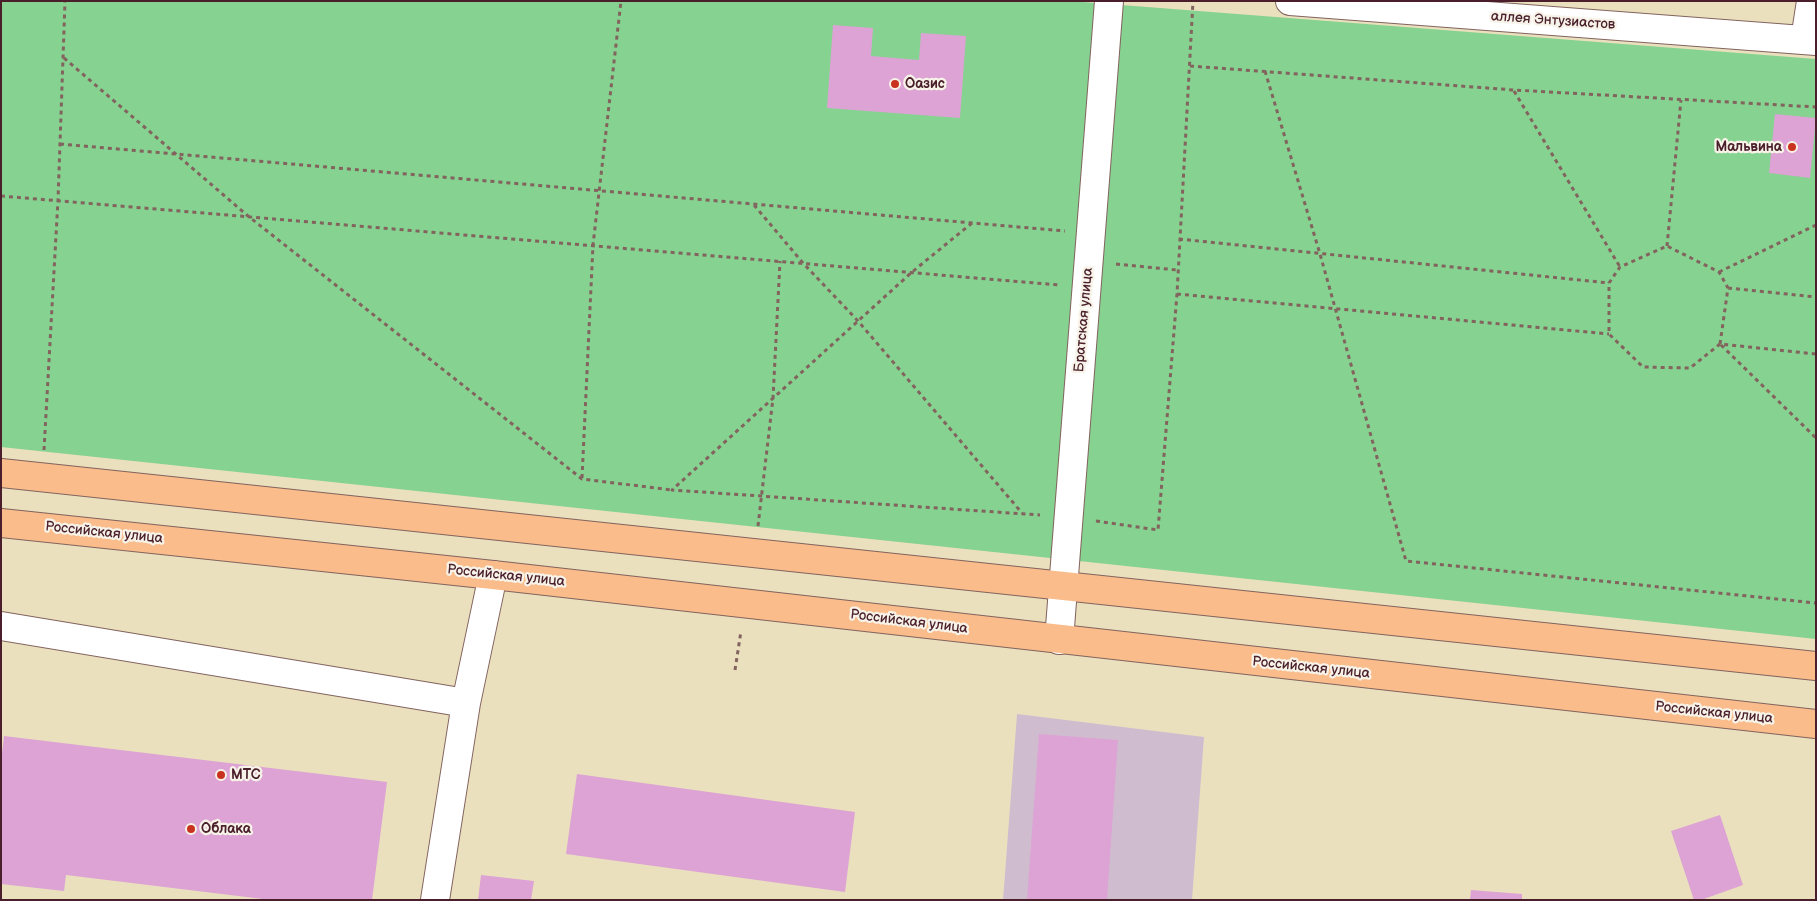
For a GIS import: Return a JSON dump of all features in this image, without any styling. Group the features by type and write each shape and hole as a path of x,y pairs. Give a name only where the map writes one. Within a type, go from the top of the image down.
{"main road":[{"path":"1,473 1816,666"},
{"name":"Российская улица","path":"1,523 493,575 1816,724"}],"street":[{"name":"Братская улица","path":"1058,640 1109,1"},
{"name":"аллея Энтузиастов","path":"1290,1 1810,40"},
{"path":"1810,40 1811,1"},
{"path":"435,900 466,703 493,575"},
{"path":"1,626 466,703"}],"path":[{"path":"42,477 58,200 65,1"},
{"path":"582,479 593,245 601,190 621,1"},
{"path":"64,58 248,216 582,479 672,490 1068,517 1158,530 1176,294 1193,1"},
{"path":"1190,66 1514,90 1816,107"},
{"path":"1264,71 1320,254 1406,561 1816,603"},
{"path":"1514,90 1620,267"},
{"path":"1668,246 1681,100"},
{"path":"60,144 1068,231"},
{"path":"1,196 1063,285"},
{"path":"753,204 803,263 858,321 1022,514"},
{"path":"672,490 912,272 972,223"},
{"path":"1719,272 1816,225"},
{"path":"1179,239 1610,283"},
{"path":"1609,334 1610,283 1620,267 1668,246"},
{"path":"1176,294 1609,334 1643,367 1690,368 1720,344 1728,288 1719,272 1668,246"},
{"path":"754,553 773,398 780,261"},
{"path":"1088,262 1177,270"},
{"path":"1728,288 1816,297"},
{"path":"1720,344 1816,354"},
{"path":"1720,344 1816,438"},
{"path":"734,670 746,604"}],"shaded area":[{"path":"1017,714 1204,737 1192,900 1003,900"}],"green space":[{"path":"1,1 1070,1 1816,59 1816,639 1,447"}],"building":[{"name":"Оазис","path":"833,25 873,28 871,56 919,60 921,33 966,36 960,118 827,108"},
{"name":"Мальвина","path":"1775,114 1816,118 1810,178 1769,173"},
{"path":"1039,734 1118,740 1107,900 1027,900"},
{"name":"Облака","path":"4,736 387,782 372,900 271,900 66,875 64,891 1,884 1,761"},
{"path":"577,774 855,812 845,892 566,854"},
{"path":"1720,815 1743,885 1701,900 1694,900 1671,831"},
{"path":"481,875 534,881 531,900 478,900"},
{"path":"1471,890 1522,894 1522,900 1470,900"}],"place":[{"name":"Оазис","path":"895,84"},
{"name":"Мальвина","path":"1792,147"},
{"name":"МТС","path":"221,775"},
{"name":"Облака","path":"191,829"}]}
